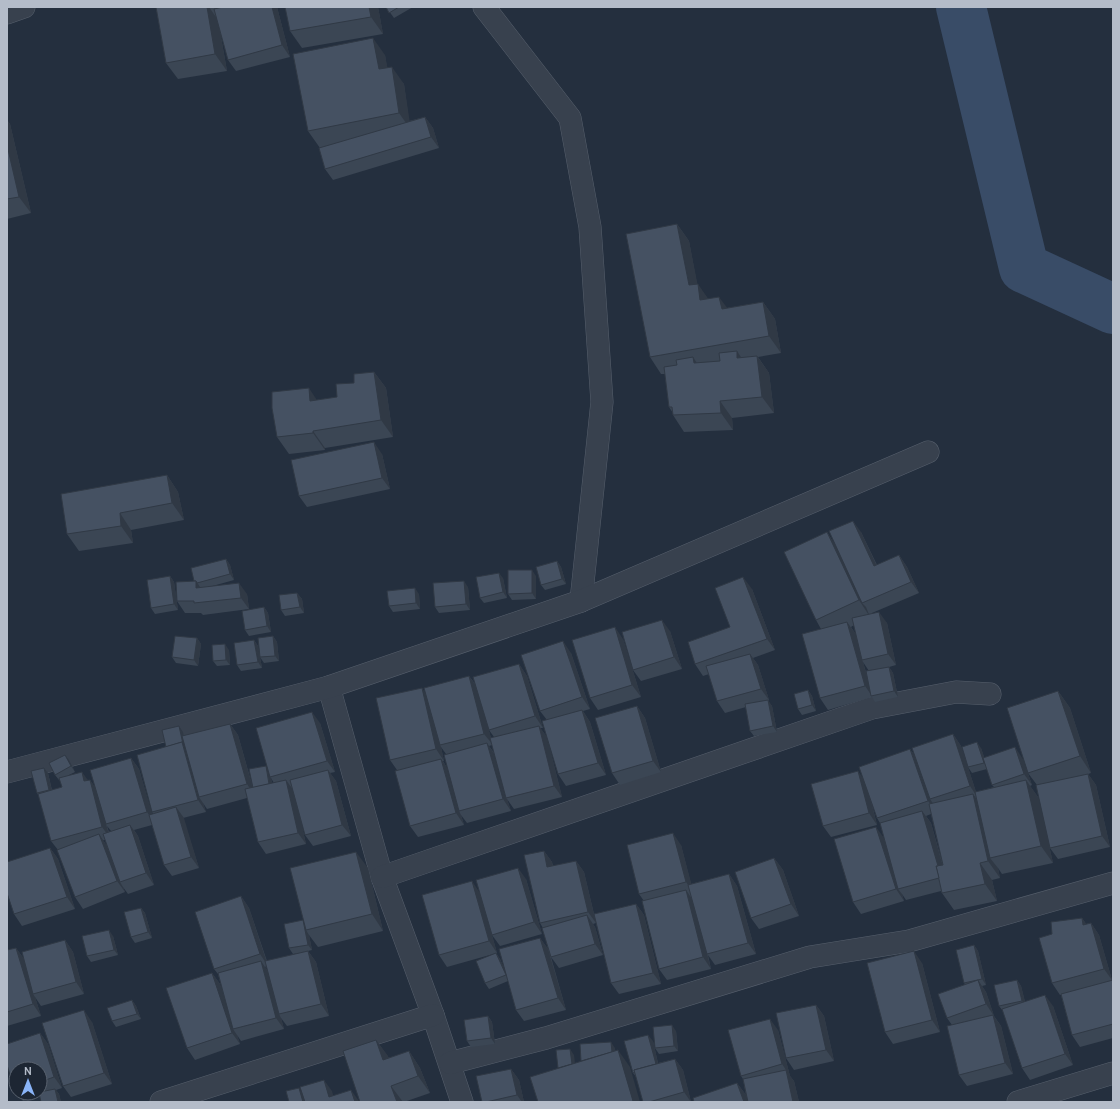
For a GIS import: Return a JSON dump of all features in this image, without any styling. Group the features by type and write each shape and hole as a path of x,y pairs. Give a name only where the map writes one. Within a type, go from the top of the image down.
{"street":[{"path":"7,13 24,7"},
{"path":"484,7 570,118 590,227 602,402 581,601"},
{"path":"7,772 329,687 581,601 928,452"},
{"path":"329,687 382,877 433,1015 462,1102"},
{"path":"382,877 872,708 956,692 990,694"},
{"path":"450,1063 546,1038 810,957 909,941 1113,883"},
{"path":"161,1102 433,1015"},
{"path":"1018,1102 1113,1073"}],"building":[{"path":"156,7 207,7 215,54 166,63"},
{"path":"223,7 272,7 282,45 228,60 214,9"},
{"path":"285,7 369,7 371,17 290,31"},
{"path":"386,7 399,7 389,13"},
{"path":"373,38 379,69 392,67 399,113 308,131 293,54"},
{"path":"425,117 431,137 325,169 319,148"},
{"path":"7,145 19,197 7,199"},
{"path":"677,224 689,285 698,284 700,300 719,297 722,309 763,302 769,336 650,357 626,234"},
{"path":"737,351 737,358 757,356 762,397 720,401 721,413 673,415 672,407 669,407 664,367 677,365 676,360 693,357 694,363 720,361 719,353"},
{"path":"374,372 381,420 313,431 313,433 277,437 272,408 272,392 309,388 310,401 337,397 336,384 354,383 354,374"},
{"path":"374,442 382,478 299,496 291,460"},
{"path":"167,475 172,503 120,513 121,526 67,534 61,494"},
{"path":"853,521 874,566 899,555 911,582 862,603 829,531"},
{"path":"827,532 859,600 816,620 784,552"},
{"path":"226,559 230,574 197,583 194,581 191,568"},
{"path":"557,561 562,579 541,585 536,567"},
{"path":"508,570 532,570 532,593 508,594"},
{"path":"499,573 503,592 480,598 476,577"},
{"path":"170,576 174,604 151,608 147,580"},
{"path":"743,577 767,639 695,664 688,642 730,627 715,588"},
{"path":"196,581 196,588 239,583 241,598 194,603 194,601 177,601 176,582"},
{"path":"464,581 466,604 435,607 433,583"},
{"path":"415,588 416,603 389,606 387,591"},
{"path":"297,593 300,607 281,610 279,595"},
{"path":"264,607 267,626 245,630 242,611"},
{"path":"879,612 888,654 862,660 852,618"},
{"path":"662,620 674,657 633,670 622,632"},
{"path":"847,622 865,686 820,698 802,634"},
{"path":"615,627 632,685 590,698 572,640"},
{"path":"175,636 197,638 194,660 172,657"},
{"path":"273,636 275,656 260,657 258,638"},
{"path":"254,640 258,662 237,665 234,643"},
{"path":"563,641 582,697 540,711 521,655"},
{"path":"225,644 226,660 213,661 212,645"},
{"path":"750,654 761,689 717,701 706,666"},
{"path":"519,664 535,716 489,730 473,677"},
{"path":"889,667 894,691 871,696 866,671"},
{"path":"469,676 484,734 440,745 424,688"},
{"path":"422,688 436,749 390,760 376,698"},
{"path":"808,690 812,705 798,709 794,694"},
{"path":"1058,691 1080,756 1028,773 1007,708"},
{"path":"768,700 773,726 750,731 745,704"},
{"path":"637,706 653,761 612,773 595,718"},
{"path":"582,710 598,763 558,774 542,721"},
{"path":"312,712 327,761 270,777 256,728"},
{"path":"230,724 247,784 199,797 182,736"},
{"path":"179,726 183,744 182,742 166,747 162,730"},
{"path":"539,726 554,786 506,798 490,738"},
{"path":"953,734 970,786 930,799 912,748"},
{"path":"182,742 198,800 152,812 137,755"},
{"path":"977,742 984,763 968,767 962,747"},
{"path":"487,743 503,799 459,811 444,755"},
{"path":"1015,747 1024,774 992,785 983,758"},
{"path":"910,749 928,801 877,818 859,767"},
{"path":"65,755 71,766 55,775 49,763"},
{"path":"131,758 147,812 106,824 90,770"},
{"path":"441,759 456,813 410,826 395,771"},
{"path":"266,766 269,784 253,788 249,769"},
{"path":"44,768 49,790 37,793 31,771"},
{"path":"328,770 342,825 305,835 290,780"},
{"path":"858,771 869,813 823,826 811,784"},
{"path":"82,772 84,781 90,780 102,827 51,841 38,794 62,787 59,778"},
{"path":"1088,774 1102,836 1050,848 1036,785"},
{"path":"286,780 298,833 258,842 245,789"},
{"path":"1026,780 1041,846 990,858 975,792"},
{"path":"973,794 988,861 980,863 985,884 942,893 936,866 943,865 929,804"},
{"path":"176,807 191,857 164,865 149,815"},
{"path":"922,811 938,866 936,866 939,878 898,889 880,823"},
{"path":"130,825 146,873 120,882 103,834"},
{"path":"876,827 896,889 853,902 834,839"},
{"path":"673,833 686,882 639,894 627,845"},
{"path":"99,834 117,881 75,897 57,850"},
{"path":"50,848 67,897 14,914 7,893 7,862"},
{"path":"544,851 547,867 576,861 588,912 540,923 524,855"},
{"path":"356,852 372,914 306,930 290,868"},
{"path":"774,858 791,904 751,918 735,872"},
{"path":"518,868 534,922 492,935 476,880"},
{"path":"729,874 748,943 707,954 688,885"},
{"path":"472,881 489,941 439,955 422,895"},
{"path":"686,890 703,957 659,969 642,901"},
{"path":"241,896 260,954 214,969 195,912"},
{"path":"636,904 653,973 611,983 594,914"},
{"path":"141,908 148,932 131,937 124,912"},
{"path":"587,915 595,944 551,957 542,928"},
{"path":"1082,918 1083,925 1091,923 1104,969 1052,983 1039,938 1052,934 1051,922"},
{"path":"303,920 308,945 289,948 284,924"},
{"path":"109,930 114,950 87,956 82,936"},
{"path":"540,938 558,998 516,1010 499,949"},
{"path":"65,940 76,982 33,994 22,952"},
{"path":"974,945 982,979 964,983 956,950"},
{"path":"16,948 33,1004 7,1012 7,950"},
{"path":"308,951 321,1004 279,1014 265,961"},
{"path":"914,951 932,1020 885,1032 867,963"},
{"path":"496,953 506,975 485,983 476,961"},
{"path":"261,961 276,1018 233,1029 218,973"},
{"path":"212,973 232,1033 187,1048 166,988"},
{"path":"978,980 986,1004 947,1018 938,994"},
{"path":"1017,980 1022,1001 999,1006 994,985"},
{"path":"1113,980 1113,1024 1072,1035 1061,994"},
{"path":"1045,995 1065,1054 1022,1068 1002,1009"},
{"path":"132,1000 137,1014 112,1021 107,1008"},
{"path":"816,1005 826,1050 786,1058 776,1013"},
{"path":"84,1010 104,1073 63,1086 42,1023"},
{"path":"993,1015 1005,1063 959,1075 947,1026"},
{"path":"488,1016 491,1038 467,1041 464,1020"},
{"path":"770,1019 782,1064 741,1076 728,1030"},
{"path":"672,1025 674,1046 655,1048 653,1027"},
{"path":"40,1033 54,1077 48,1079 48,1061 8,1061 8,1068 7,1044"},
{"path":"648,1035 656,1064 634,1070 635,1072 633,1073 624,1041"},
{"path":"376,1040 383,1060 409,1051 418,1076 391,1086 397,1102 360,1102 343,1051"},
{"path":"611,1042 612,1052 581,1061 580,1044"},
{"path":"570,1049 572,1064 558,1068 556,1050"},
{"path":"618,1050 633,1101 538,1102 530,1077"},
{"path":"675,1059 684,1092 649,1102 643,1102 634,1070"},
{"path":"511,1069 517,1095 482,1102 476,1076"},
{"path":"786,1070 793,1102 748,1102 743,1079"},
{"path":"324,1080 329,1097 351,1090 355,1102 305,1102 300,1087"},
{"path":"737,1083 744,1102 694,1102 693,1098"},
{"path":"299,1088 303,1102 289,1102 286,1091"},
{"path":"55,1089 58,1102 41,1102 48,1101 48,1090"}],"waterway":[{"path":"961,7 1024,268 1113,309"}]}
